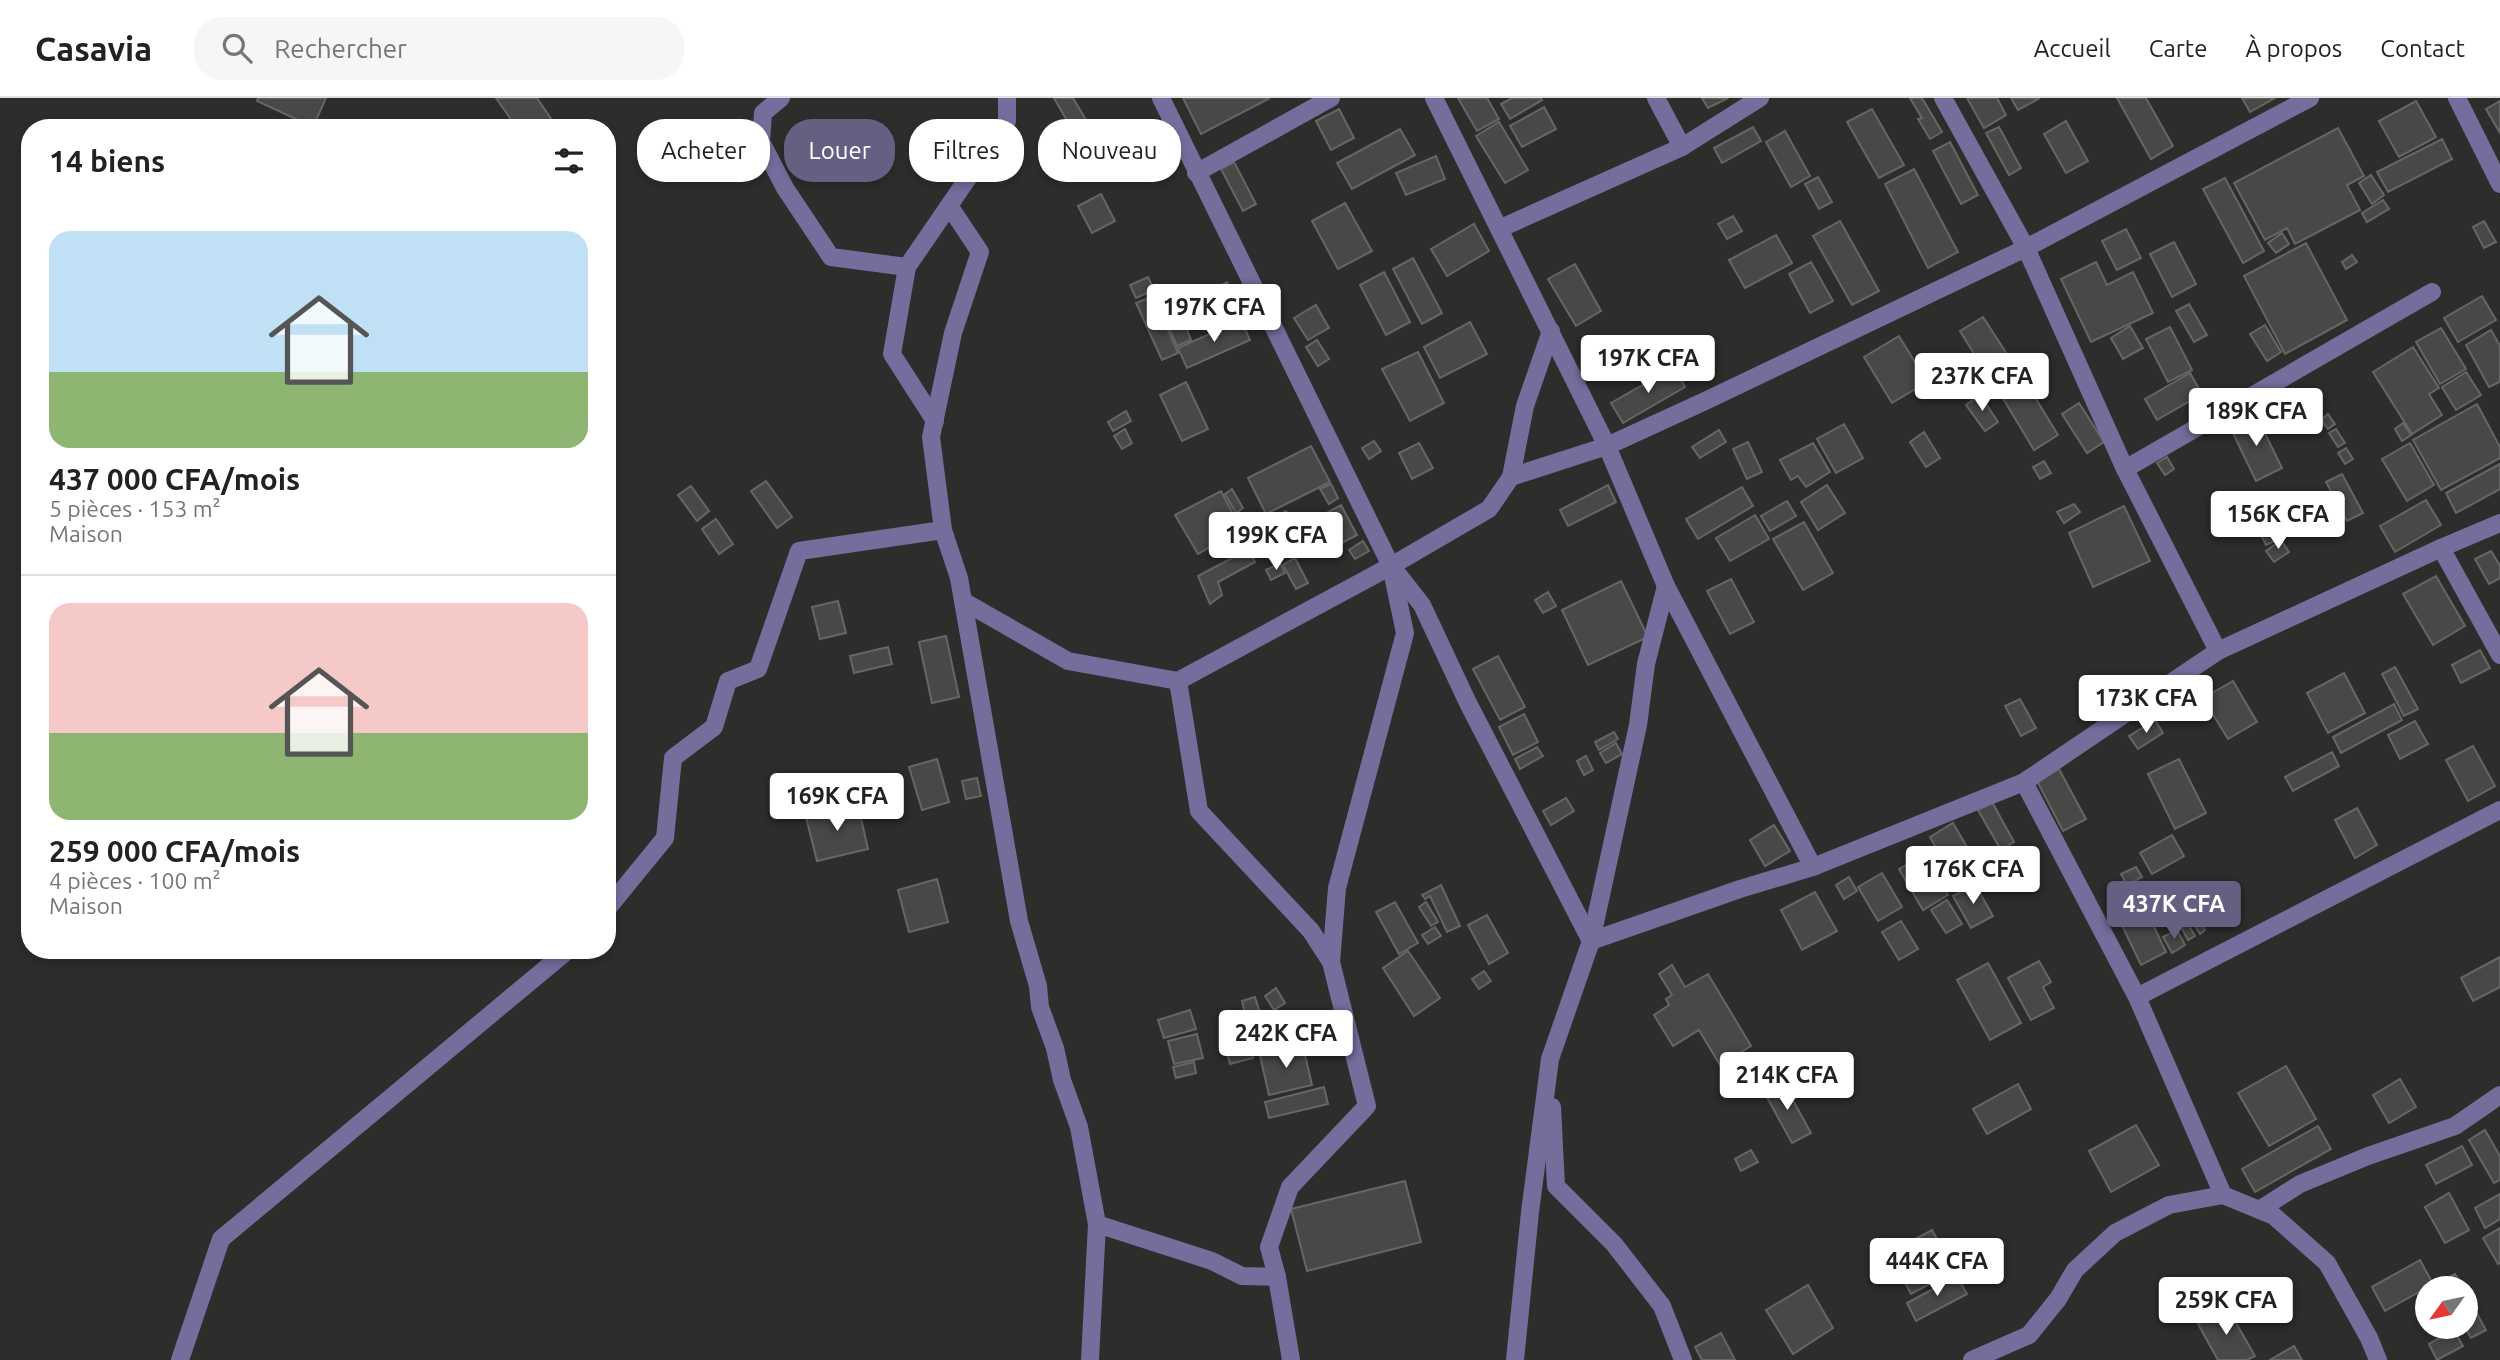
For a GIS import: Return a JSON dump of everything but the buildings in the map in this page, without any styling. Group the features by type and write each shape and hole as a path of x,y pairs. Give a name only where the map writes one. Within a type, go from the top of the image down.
{"street":[{"path":"781,98 763,113 761,142 785,188 831,257 907,267"},
{"path":"935,421 892,354 907,267 1007,121 1007,98"},
{"path":"1161,98 1391,566 1422,605 1468,703 1591,941"},
{"path":"1196,173 1331,98"},
{"path":"1434,98 1501,228 1607,446 1666,586 1813,867"},
{"path":"1656,98 1682,147"},
{"path":"1501,228 1682,147 1760,98"},
{"path":"1943,98 2026,248 2125,469 2218,651"},
{"path":"1511,477 1607,446 2026,248 2310,98"},
{"path":"2457,98 2500,184"},
{"path":"950,207 981,252 953,333 931,438 943,530 959,578 1019,921 1038,986 1040,1007 1079,1127 1097,1224 1090,1360"},
{"path":"2125,469 2432,292"},
{"path":"963,601 1068,660 1178,681 1391,566 1489,509 1511,477 1525,406 1551,331"},
{"path":"1591,941 1740,889 1813,867 2024,782 2218,651 2500,523"},
{"path":"616,898 665,838 673,758 714,727 728,681 758,669 799,551 943,530"},
{"path":"2441,548 2500,655"},
{"path":"1291,1360 1278,1278 1269,1247 1290,1187 1367,1106 1331,962 1337,888 1405,633 1391,566"},
{"path":"1515,1360 1530,1212 1550,1059 1591,941 1638,725 1646,664 1666,586"},
{"path":"1178,681 1199,811 1311,931 1331,962"},
{"path":"2024,782 2137,997 2223,1195"},
{"path":"2137,997 2500,810"},
{"path":"180,1360 221,1239 557,959"},
{"path":"1550,1059 1556,1186 1614,1244 1662,1306 1684,1360"},
{"path":"2259,1210 2300,1184 2368,1156 2455,1126 2500,1095"},
{"path":"1972,1360 2029,1335 2057,1300 2075,1270 2115,1233 2169,1205 2223,1195 2274,1216 2327,1263 2369,1338 2378,1360"},
{"path":"1097,1224 1212,1261 1242,1276 1278,1278"}]}
